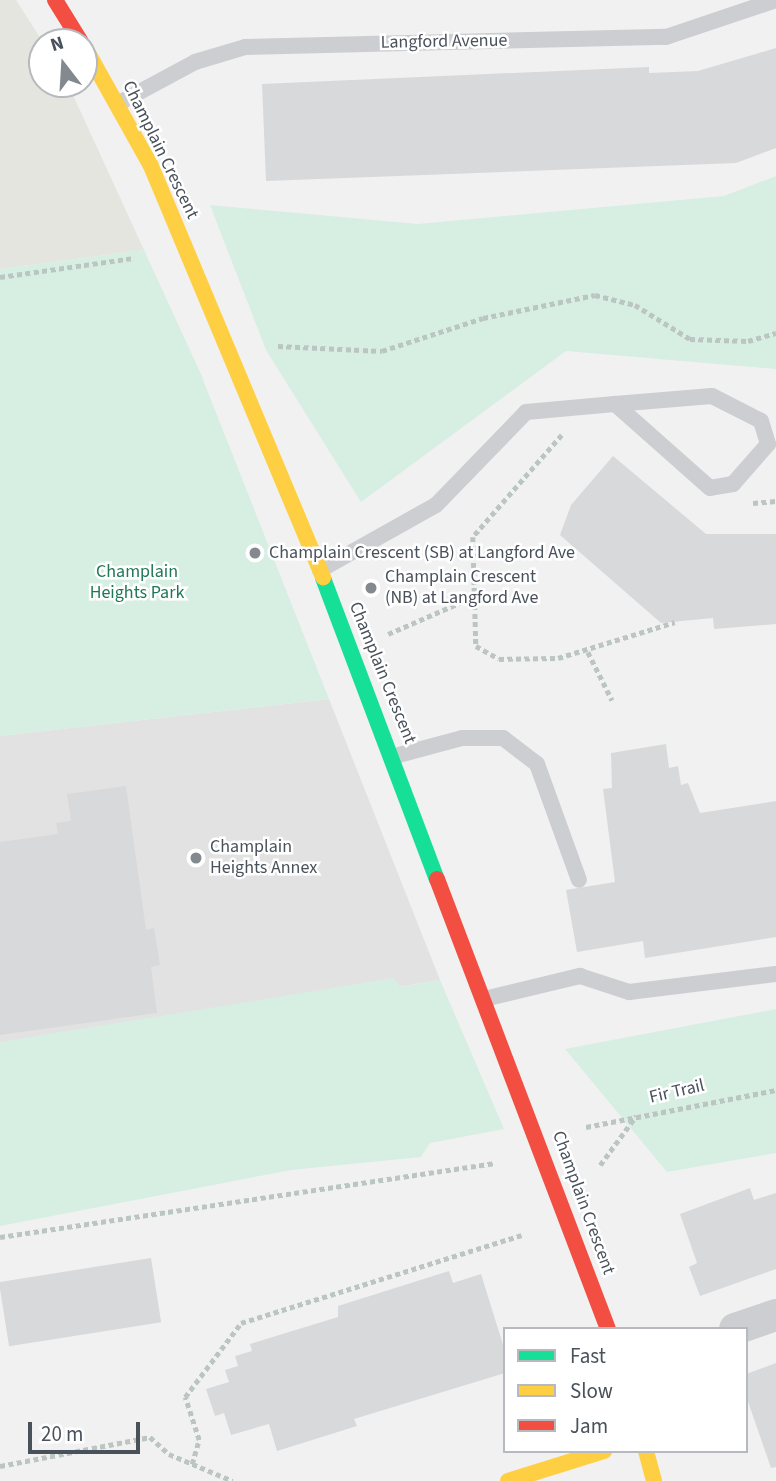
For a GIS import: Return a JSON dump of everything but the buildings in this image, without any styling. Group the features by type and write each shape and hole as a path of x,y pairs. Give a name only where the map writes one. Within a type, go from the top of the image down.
{"street":[{"name":"Champlain Crescent","path":"55,0 73,28"},
{"name":"Champlain Crescent","path":"98,69 119,103 320,570 395,756 607,1327"},
{"path":"741,1327 776,1315"},
{"path":"508,1481 598,1453"},
{"path":"647,1453 654,1481"}],"lane":[{"name":"Langford Avenue","path":"119,103 195,62 245,47 666,37 776,0"},
{"path":"320,570 436,505 526,412 615,404 712,396 761,421 768,444 733,484 710,488 615,404"},
{"path":"395,756 462,738 503,738 537,764 579,880"},
{"path":"484,999 580,976 629,992 776,974"}],"path":[{"path":"0,277 133,258"},
{"path":"278,346 382,351 483,318 595,295 635,305 690,339 748,341 776,333"},
{"path":"569,427 473,537 473,597 477,646 484,655 558,658 588,652 675,622"},
{"path":"740,504 776,500"},
{"path":"388,634 473,597"},
{"path":"588,652 612,700"},
{"name":"Fir Trail","path":"586,1127 776,1090"},
{"path":"600,1165 636,1116"},
{"path":"0,1237 493,1163"},
{"path":"192,1464 199,1440 185,1397 241,1323 521,1235"},
{"path":"0,1466 150,1437 192,1464 233,1481"}],"shaded area":[{"path":"0,0 16,0 34,28 28,28 28,98 74,98 144,250 0,269"},
{"name":"Champlain Heights Annex","path":"329,699 440,980 0,1054 0,736"}],"green space":[{"path":"776,176 776,369 566,351 361,502 266,350 210,205 418,224 724,196"},
{"name":"Champlain Heights Park","path":"144,250 200,372 329,699 0,736 0,269"},
{"path":"394,978 400,987 440,980 504,1129 430,1143 421,1157 291,1170 0,1226 0,1042"},
{"path":"776,1009 776,1153 667,1172 565,1049"}],"traffic: fast":[{"path":"323,578 437,879"}],"traffic: slow":[{"path":"98,71 151,166 323,578"},
{"path":"508,1481 598,1453"},
{"path":"647,1453 654,1481"}],"traffic: jam":[{"path":"55,0 72,28"},
{"path":"437,879 607,1327"}],"place":[{"name":"Champlain Crescent (SB) at Langford Ave","path":"255,553"},
{"name":"Champlain Crescent (NB) at Langford Ave","path":"371,588"},
{"name":"Champlain Heights Annex","path":"196,858"}]}
